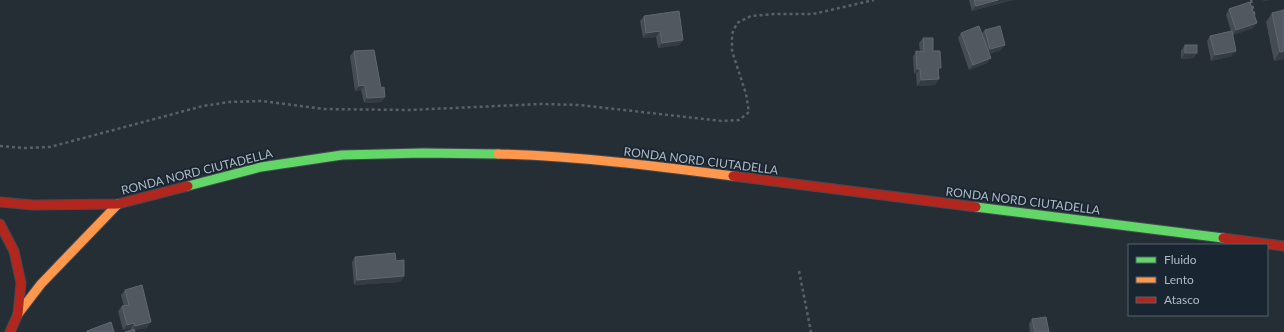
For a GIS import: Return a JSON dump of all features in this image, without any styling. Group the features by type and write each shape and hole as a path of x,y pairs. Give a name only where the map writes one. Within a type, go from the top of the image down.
{"main road":[{"name":"RONDA NORD CIUTADELLA","path":"0,202 33,205 118,204 261,167 342,155 423,153 540,156 660,167 1284,246"},
{"name":"RONDA NORD CIUTADELLA","path":"18,314 41,284 118,204"},
{"path":"0,224 14,251 20,282 18,314 10,332"}],"path":[{"path":"0,146 25,148 50,147 203,106 229,102 262,101 324,109 409,110 542,104 579,105 722,121 739,120 749,112 746,94 732,51 732,34 737,23 751,16 774,14 813,14 874,0"},
{"path":"1251,0 1255,17"},
{"path":"799,271 811,332"}],"building":[{"path":"974,0 998,0 976,6"},
{"path":"1250,2 1257,23 1236,30 1229,9"},
{"path":"1284,10 1284,51 1280,52 1272,13"},
{"path":"679,11 683,40 662,43 660,31 646,33 644,16"},
{"path":"979,26 991,58 973,65 961,33"},
{"path":"1000,26 1005,45 990,49 985,30"},
{"path":"1232,31 1236,51 1215,55 1210,36"},
{"path":"923,38 933,38 933,51 940,51 941,68 938,68 939,79 921,80 920,69 917,69 916,51 924,52"},
{"path":"1185,45 1197,45 1197,53 1185,53"},
{"path":"374,50 381,88 384,87 385,97 367,98 365,85 359,86 354,51"},
{"path":"395,253 396,261 404,260 404,276 357,280 355,257"},
{"path":"142,285 151,322 135,326 134,323 127,325 122,306 129,305 125,290"},
{"path":"1046,317 1049,332 1035,332 1032,319"},
{"path":"111,322 114,332 87,332 87,331"},
{"path":"134,329 135,332 125,332"}],"traffic: fast":[{"path":"188,186 261,167 342,155 423,153 498,154"},
{"path":"976,207 1223,238"}],"traffic: slow":[{"path":"498,154 587,159 733,176"},
{"path":"18,314 41,284 118,204"}],"traffic: jam":[{"path":"733,176 976,207"},
{"path":"0,202 33,205 118,204 188,186"},
{"path":"0,224 14,251 21,283 18,314 10,332"},
{"path":"1223,238 1284,246"}]}
